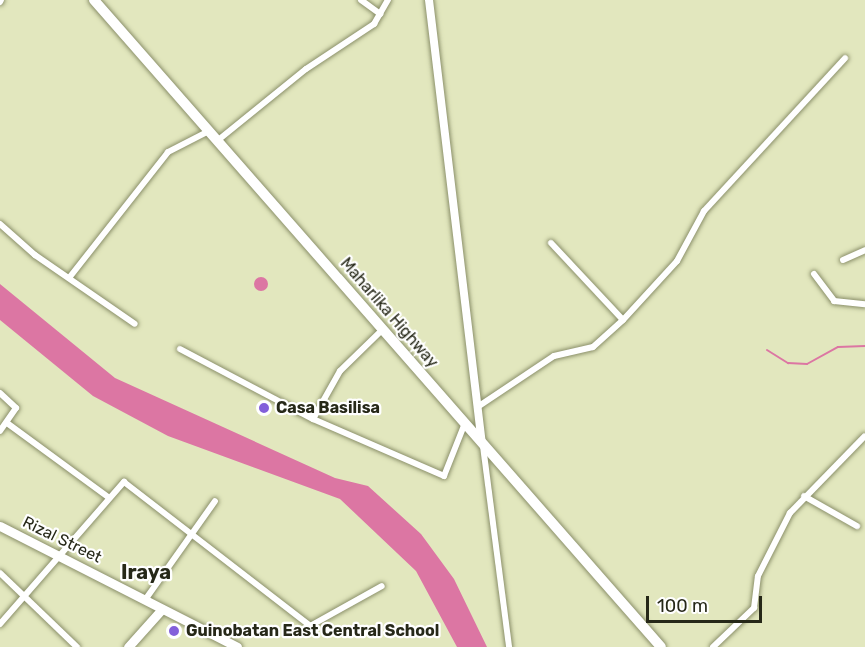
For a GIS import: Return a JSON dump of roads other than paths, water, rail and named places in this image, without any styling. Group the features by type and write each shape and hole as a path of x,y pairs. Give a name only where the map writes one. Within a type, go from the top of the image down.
{"highway":[{"name":"Maharlika Highway","path":"94,0 662,647"}],"main road":[{"name":"Rizal Street","path":"0,526 62,555 237,647"},
{"path":"128,647 162,609"}],"street":[{"path":"361,0 380,14"},
{"path":"217,141 306,69 374,24 388,0"},
{"path":"429,0 509,647"},
{"path":"479,406 554,356 593,347 623,320 677,261 704,211 845,58"},
{"path":"69,278 168,152 209,131"},
{"path":"0,224 69,278 135,324"},
{"path":"551,243 623,320"},
{"path":"843,260 865,250"},
{"path":"814,274 834,301 865,304"},
{"path":"313,419 340,371 383,329"},
{"path":"180,349 313,419 444,476 465,423"},
{"path":"0,393 16,408 0,431"},
{"path":"7,423 108,497"},
{"path":"713,647 754,608 758,576 804,496 865,436"},
{"path":"0,624 24,600 108,497 123,482 310,626 382,586"},
{"path":"804,496 857,526"},
{"path":"145,600 215,501"},
{"path":"0,573 24,600 77,647"}],"waterway":[{"path":"767,350 788,363 807,364 838,347 865,346"}],"place":[{"name":"Casa Basilisa","path":"264,408"},
{"name":"Guinobatan East Central School","path":"174,631"}],"district":[{"name":"Iraya","path":"146,572"}]}
